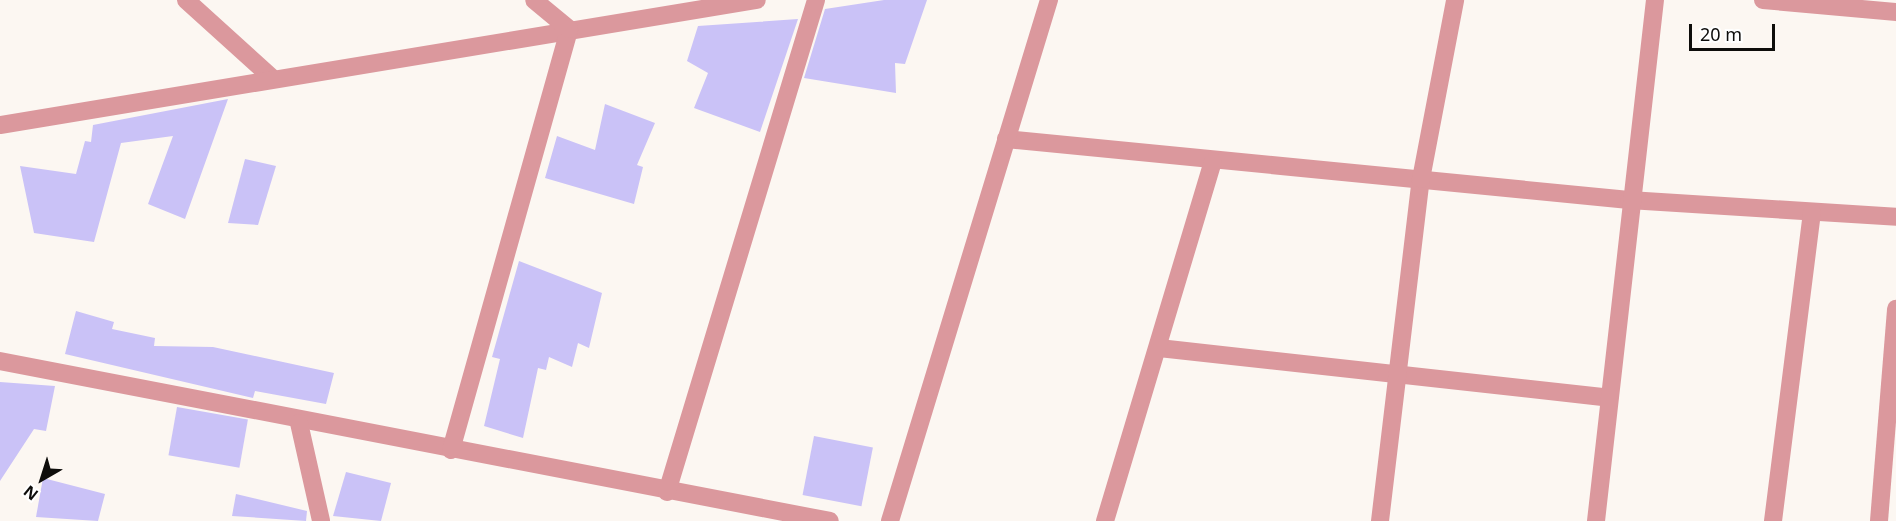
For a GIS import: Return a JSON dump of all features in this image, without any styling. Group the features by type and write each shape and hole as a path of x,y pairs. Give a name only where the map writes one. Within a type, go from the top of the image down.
{"street":[{"path":"186,0 271,77"},
{"path":"534,0 569,29"},
{"path":"0,125 271,77 757,0"},
{"path":"667,492 816,0"},
{"path":"890,521 1049,0"},
{"path":"1380,521 1401,373 1421,178 1455,0"},
{"path":"1596,521 1629,200 1655,0"},
{"path":"1763,0 1896,12"},
{"path":"451,450 569,29"},
{"path":"1006,139 1213,162 1421,178 1629,200 1896,217"},
{"path":"1105,521 1159,348 1213,162"},
{"path":"1773,521 1812,212"},
{"path":"1879,521 1896,309"},
{"path":"1159,348 1401,373 1609,398"},
{"path":"0,361 299,423 830,521"},
{"path":"299,423 321,521"}],"building":[{"path":"884,0 927,0 905,64 895,63 896,93 804,78 825,9"},
{"path":"798,19 760,132 694,108 708,73 687,61 698,26"},
{"path":"228,99 185,219 148,204 173,136 121,143 94,242 34,233 20,166 76,174 85,141 91,142 93,125"},
{"path":"605,104 655,123 637,165 643,167 634,204 545,178 557,136 595,150"},
{"path":"245,159 276,166 258,225 228,223"},
{"path":"519,261 602,293 589,348 578,343 572,367 549,357 546,370 538,368 523,438 484,426 500,359 492,357"},
{"path":"76,311 114,322 112,329 155,338 154,346 213,347 334,373 326,404 255,391 253,398 65,354"},
{"path":"0,382 55,386 46,431 34,429 0,481"},
{"path":"177,407 248,420 239,468 168,455"},
{"path":"814,436 873,447 861,506 803,495"},
{"path":"346,472 391,483 381,521 333,516"},
{"path":"43,478 105,494 98,521 36,517"},
{"path":"236,494 307,511 306,521 232,516"}]}
